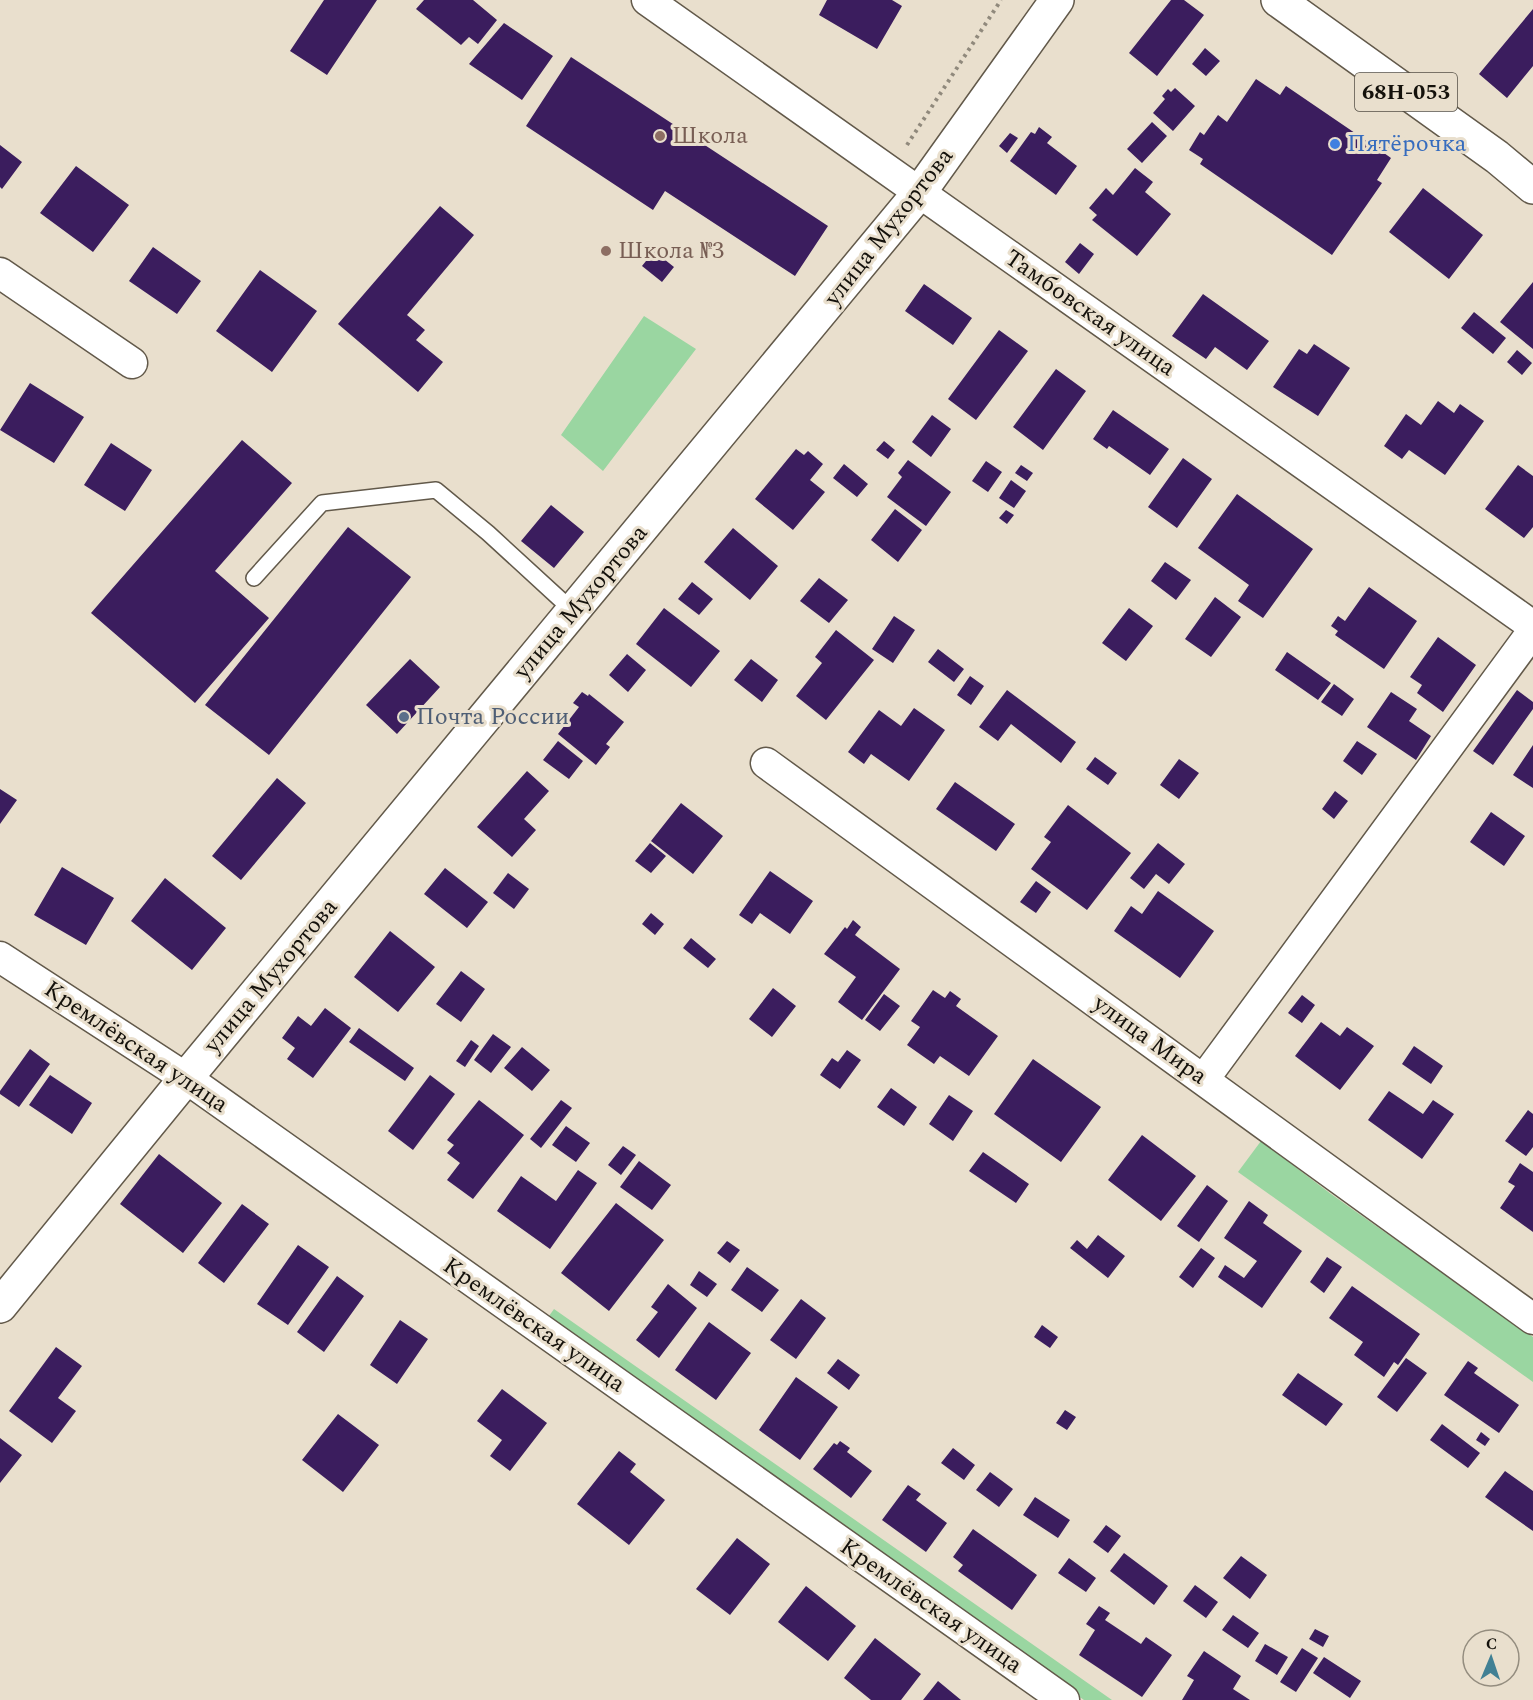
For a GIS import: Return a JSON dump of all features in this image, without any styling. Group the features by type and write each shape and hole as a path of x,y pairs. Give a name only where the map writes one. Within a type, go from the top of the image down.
{"street":[{"name":"Тамбовская улица","path":"647,0 1533,626"},
{"name":"улица Мухортова","path":"0,1306 186,1078 920,193 1057,0"},
{"name":"68Н-053","path":"1278,0 1497,157 1533,187"},
{"path":"0,273 132,363"},
{"path":"1204,1079 1533,631"},
{"name":"улица Мира","path":"766,763 1533,1319"},
{"name":"Кремлёвская улица","path":"0,957 186,1078 1064,1700"}],"lane":[{"path":"254,578 322,503 436,490 488,533 573,611"}],"green space":[{"path":"644,316 696,349 603,471 561,435"},
{"path":"1261,1141 1331,1194 1533,1337 1533,1382 1238,1172"},
{"path":"554,1309 1112,1700 1084,1700 581,1345 549,1316"}],"building":[{"path":"324,0 377,0 327,75 290,51"},
{"path":"424,0 473,0 497,20 478,44 469,37 461,45 416,9"},
{"path":"827,0 892,0 902,6 877,49 819,15"},
{"path":"1171,0 1184,0 1204,15 1157,76 1129,53"},
{"path":"1533,9 1533,66 1507,98 1479,74"},
{"path":"504,23 553,56 522,100 469,64"},
{"path":"1205,48 1220,61 1206,76 1192,64"},
{"path":"571,57 828,226 795,276 665,191 653,210 526,126"},
{"path":"1256,79 1280,95 1286,86 1374,146 1378,140 1389,148 1384,153 1391,158 1377,180 1382,183 1332,255 1200,164 1203,159 1189,150 1200,132 1204,135 1218,115 1227,122"},
{"path":"1175,88 1195,106 1173,131 1153,113 1165,99 1162,96 1168,89 1171,92"},
{"path":"1152,122 1167,136 1142,163 1127,149"},
{"path":"1039,127 1052,137 1047,143 1077,166 1056,195 1010,161 1031,132 1035,134"},
{"path":"1010,133 1018,138 1007,153 999,146"},
{"path":"0,145 22,162 2,189 0,187"},
{"path":"76,166 129,205 93,252 40,213"},
{"path":"1135,168 1153,182 1145,192 1171,214 1137,256 1092,220 1097,215 1089,208 1106,188 1113,195"},
{"path":"1423,188 1483,235 1449,279 1389,232"},
{"path":"440,206 474,235 407,315 425,330 416,340 443,362 418,392 338,324"},
{"path":"1080,243 1094,254 1079,274 1065,262"},
{"path":"153,247 201,281 177,314 129,281"},
{"path":"654,251 674,267 662,282 642,266"},
{"path":"260,270 317,311 272,372 216,331"},
{"path":"1533,282 1533,349 1500,322"},
{"path":"924,284 972,318 953,345 905,311"},
{"path":"1203,294 1269,341 1247,370 1215,347 1206,359 1172,336"},
{"path":"1474,312 1506,338 1493,354 1461,328"},
{"path":"999,330 1028,351 976,420 948,399"},
{"path":"1314,344 1350,368 1318,416 1273,387 1299,349 1307,354"},
{"path":"1517,350 1532,363 1522,375 1507,362"},
{"path":"1056,369 1086,391 1043,450 1013,427"},
{"path":"30,383 84,417 54,463 0,430"},
{"path":"1438,401 1454,413 1460,404 1484,421 1445,475 1409,450 1402,459 1384,446 1406,414 1421,425"},
{"path":"1113,410 1169,449 1150,475 1109,446 1107,449 1093,439"},
{"path":"932,415 951,429 931,457 912,442"},
{"path":"242,440 292,483 215,571 269,618 195,703 91,613"},
{"path":"884,441 895,450 888,459 876,450"},
{"path":"111,443 152,470 125,511 84,485"},
{"path":"796,449 804,455 808,451 823,464 810,480 825,492 793,530 755,499"},
{"path":"1183,458 1212,479 1177,528 1148,507"},
{"path":"908,460 951,492 926,526 887,497 902,477 898,473"},
{"path":"986,461 1002,472 988,492 972,481"},
{"path":"844,464 868,484 857,497 833,478"},
{"path":"1021,465 1033,473 1027,481 1015,473"},
{"path":"1518,465 1533,476 1533,527 1524,538 1485,509"},
{"path":"1011,480 1026,491 1014,508 999,498"},
{"path":"1237,494 1313,549 1263,618 1238,601 1249,585 1198,548"},
{"path":"551,505 584,532 554,568 521,541"},
{"path":"895,509 922,530 898,562 871,540"},
{"path":"1006,510 1014,515 1007,524 999,518"},
{"path":"348,527 411,577 269,755 205,705"},
{"path":"733,528 778,566 750,600 704,562"},
{"path":"1165,562 1191,580 1176,600 1151,581"},
{"path":"819,578 848,600 829,623 800,601"},
{"path":"692,582 713,599 699,615 678,599"},
{"path":"1369,587 1417,621 1384,669 1335,635 1338,631 1331,626 1338,616 1345,621"},
{"path":"1215,597 1241,617 1211,657 1185,639"},
{"path":"664,608 720,651 691,687 636,644"},
{"path":"1129,608 1153,626 1126,661 1102,643"},
{"path":"894,616 915,630 893,663 872,649"},
{"path":"836,630 874,660 826,720 796,696 822,663 815,657"},
{"path":"1438,637 1476,665 1443,712 1417,693 1422,685 1410,677"},
{"path":"938,649 964,669 954,682 928,662"},
{"path":"1287,652 1331,683 1318,700 1275,670"},
{"path":"627,654 646,670 628,692 609,675"},
{"path":"410,659 440,687 397,734 366,705"},
{"path":"751,659 778,680 762,702 734,680"},
{"path":"970,676 984,686 971,705 957,695"},
{"path":"1334,684 1354,699 1342,716 1321,702"},
{"path":"1007,690 1076,742 1061,763 1011,724 998,741 979,727"},
{"path":"1517,690 1533,702 1533,709 1493,765 1473,751"},
{"path":"582,692 588,696 589,694 624,722 606,744 610,747 596,765 558,734 579,707 573,703"},
{"path":"1391,692 1417,709 1409,721 1431,736 1416,760 1367,727"},
{"path":"914,708 945,730 909,781 871,754 864,764 848,752 879,710 901,726"},
{"path":"558,741 583,761 569,779 543,760"},
{"path":"1357,741 1377,754 1362,775 1343,761"},
{"path":"1533,745 1533,788 1513,775"},
{"path":"1095,757 1117,773 1108,785 1086,769"},
{"path":"1179,759 1199,773 1179,799 1160,785"},
{"path":"527,771 549,791 524,819 536,830 512,857 477,827"},
{"path":"277,778 306,803 241,880 212,856"},
{"path":"955,782 1015,824 996,851 936,809"},
{"path":"0,789 17,800 0,824"},
{"path":"1335,791 1348,801 1334,819 1322,809"},
{"path":"681,803 723,836 693,874 651,841"},
{"path":"1068,805 1131,853 1087,910 1031,869 1051,842 1044,837"},
{"path":"1491,812 1525,836 1504,866 1470,842"},
{"path":"650,843 666,856 651,873 635,861"},
{"path":"1158,843 1185,864 1169,884 1156,874 1144,889 1130,878"},
{"path":"62,867 114,898 86,945 34,915"},
{"path":"445,868 488,902 467,928 424,894"},
{"path":"770,871 813,901 790,934 760,913 752,924 739,915"},
{"path":"508,873 529,889 514,909 493,893"},
{"path":"165,878 226,928 192,970 131,921"},
{"path":"1036,881 1051,892 1036,913 1020,902"},
{"path":"1158,891 1214,931 1180,978 1114,931 1131,906 1142,914"},
{"path":"651,913 664,924 655,935 642,924"},
{"path":"853,920 861,927 855,935 900,969 862,1020 838,1002 856,977 824,954"},
{"path":"390,931 435,967 398,1012 354,977"},
{"path":"691,938 716,959 708,968 683,948"},
{"path":"461,971 485,989 461,1022 436,1004"},
{"path":"773,988 796,1006 772,1037 749,1019"},
{"path":"933,990 945,998 950,991 961,999 956,1006 998,1036 969,1076 940,1056 934,1064 907,1045 920,1027 911,1021"},
{"path":"884,994 900,1006 880,1031 865,1020"},
{"path":"1302,995 1315,1005 1302,1023 1288,1013"},
{"path":"325,1008 351,1028 313,1078 287,1059 295,1048 282,1038 298,1016 311,1026"},
{"path":"1321,1022 1340,1036 1347,1027 1374,1046 1340,1090 1295,1056"},
{"path":"359,1028 414,1068 405,1081 349,1042"},
{"path":"493,1034 511,1047 491,1073 474,1060"},
{"path":"471,1040 479,1046 465,1067 456,1061"},
{"path":"1414,1046 1443,1066 1431,1084 1402,1064"},
{"path":"522,1047 550,1070 532,1091 504,1068"},
{"path":"30,1049 50,1064 19,1107 0,1094 0,1091"},
{"path":"847,1050 861,1060 840,1089 820,1075 832,1058 838,1062"},
{"path":"1033,1059 1101,1107 1061,1162 994,1114"},
{"path":"50,1075 92,1103 72,1134 29,1105"},
{"path":"430,1075 455,1094 413,1150 388,1131"},
{"path":"891,1088 917,1107 904,1126 877,1107"},
{"path":"1389,1091 1423,1114 1433,1100 1454,1114 1422,1159 1368,1120"},
{"path":"949,1095 973,1111 953,1141 929,1124"},
{"path":"479,1100 524,1135 473,1199 447,1180 460,1163 447,1153 454,1145 447,1140"},
{"path":"561,1100 572,1108 541,1148 530,1139"},
{"path":"1528,1110 1533,1114 1533,1147 1526,1156 1505,1141"},
{"path":"566,1126 590,1143 576,1162 552,1145"},
{"path":"1142,1135 1196,1176 1161,1221 1108,1180"},
{"path":"623,1146 636,1155 621,1175 608,1165"},
{"path":"983,1152 1029,1184 1016,1203 969,1171"},
{"path":"159,1154 222,1203 183,1253 120,1204"},
{"path":"639,1161 671,1185 652,1210 620,1187"},
{"path":"1520,1163 1533,1172 1533,1232 1500,1208 1515,1186 1508,1182"},
{"path":"578,1170 597,1183 550,1249 497,1211 521,1176 556,1201"},
{"path":"1207,1185 1228,1201 1199,1242 1177,1226"},
{"path":"1249,1201 1268,1215 1263,1223 1302,1251 1262,1308 1218,1277 1225,1265 1244,1278 1257,1261 1224,1238"},
{"path":"616,1203 664,1240 609,1311 561,1273"},
{"path":"242,1204 269,1224 224,1283 198,1263"},
{"path":"1098,1235 1125,1256 1108,1278 1070,1248 1077,1240 1087,1249"},
{"path":"727,1241 740,1250 730,1263 717,1253"},
{"path":"298,1245 329,1267 288,1325 257,1304"},
{"path":"1201,1248 1215,1258 1193,1288 1179,1277"},
{"path":"1327,1257 1342,1267 1324,1293 1310,1282"},
{"path":"747,1267 779,1290 762,1312 731,1290"},
{"path":"699,1271 717,1284 707,1297 690,1285"},
{"path":"337,1276 364,1296 324,1352 297,1332"},
{"path":"668,1284 697,1308 659,1358 636,1340 658,1312 651,1307"},
{"path":"1352,1286 1420,1334 1398,1365 1394,1362 1384,1377 1354,1355 1363,1342 1329,1318"},
{"path":"801,1299 826,1318 796,1359 770,1340"},
{"path":"400,1320 428,1339 397,1384 370,1365"},
{"path":"709,1322 751,1353 716,1400 675,1370"},
{"path":"1042,1325 1058,1337 1050,1348 1034,1337"},
{"path":"56,1347 82,1366 58,1398 76,1411 52,1443 9,1411"},
{"path":"1406,1358 1427,1373 1397,1412 1377,1397"},
{"path":"838,1359 860,1375 849,1390 827,1373"},
{"path":"1468,1361 1478,1368 1474,1373 1519,1405 1499,1433 1444,1395"},
{"path":"1298,1373 1343,1404 1326,1426 1282,1395"},
{"path":"796,1377 838,1407 800,1460 759,1430"},
{"path":"502,1389 547,1423 510,1471 490,1456 502,1440 477,1421"},
{"path":"1065,1410 1076,1417 1067,1430 1056,1423"},
{"path":"338,1414 379,1445 343,1492 302,1460"},
{"path":"1442,1424 1480,1453 1468,1468 1430,1440"},
{"path":"1481,1432 1490,1439 1485,1446 1476,1440"},
{"path":"0,1438 22,1455 0,1483"},
{"path":"840,1441 850,1448 847,1452 872,1471 851,1498 813,1469 834,1443 837,1445"},
{"path":"953,1448 975,1465 964,1480 941,1463"},
{"path":"619,1451 636,1464 630,1472 665,1500 629,1545 577,1504"},
{"path":"1505,1471 1533,1491 1533,1531 1485,1497"},
{"path":"990,1472 1013,1489 999,1507 976,1490"},
{"path":"908,1485 921,1494 916,1500 947,1523 926,1552 882,1520"},
{"path":"1035,1497 1070,1520 1058,1538 1023,1515"},
{"path":"1106,1525 1121,1536 1108,1553 1093,1542"},
{"path":"973,1529 1037,1575 1012,1610 958,1571 963,1565 953,1557"},
{"path":"737,1538 770,1564 730,1615 696,1589"},
{"path":"1124,1553 1168,1586 1154,1605 1110,1571"},
{"path":"1241,1556 1267,1575 1250,1599 1223,1578"},
{"path":"1069,1558 1096,1578 1086,1592 1058,1573"},
{"path":"1195,1585 1218,1602 1206,1618 1183,1601"},
{"path":"806,1586 856,1626 828,1661 778,1622"},
{"path":"1099,1606 1110,1613 1105,1620 1141,1644 1146,1637 1172,1655 1142,1697 1079,1655 1095,1630 1086,1624"},
{"path":"1233,1615 1259,1633 1248,1648 1222,1630"},
{"path":"1315,1629 1329,1636 1323,1647 1309,1639"},
{"path":"875,1638 921,1674 901,1700 871,1700 844,1678"},
{"path":"1265,1644 1288,1657 1277,1675 1255,1661"},
{"path":"1302,1648 1318,1658 1296,1692 1280,1682"},
{"path":"1204,1651 1241,1676 1233,1689 1250,1700 1182,1700 1194,1680 1187,1676"},
{"path":"1324,1657 1361,1681 1350,1698 1313,1673"},
{"path":"938,1681 961,1700 923,1700"}],"place":[{"name":"Школа","path":"660,136"},
{"name":"Пятёрочка","path":"1335,144"},
{"name":"Школа №3","path":"606,251"},
{"name":"Почта России","path":"404,717"}]}
